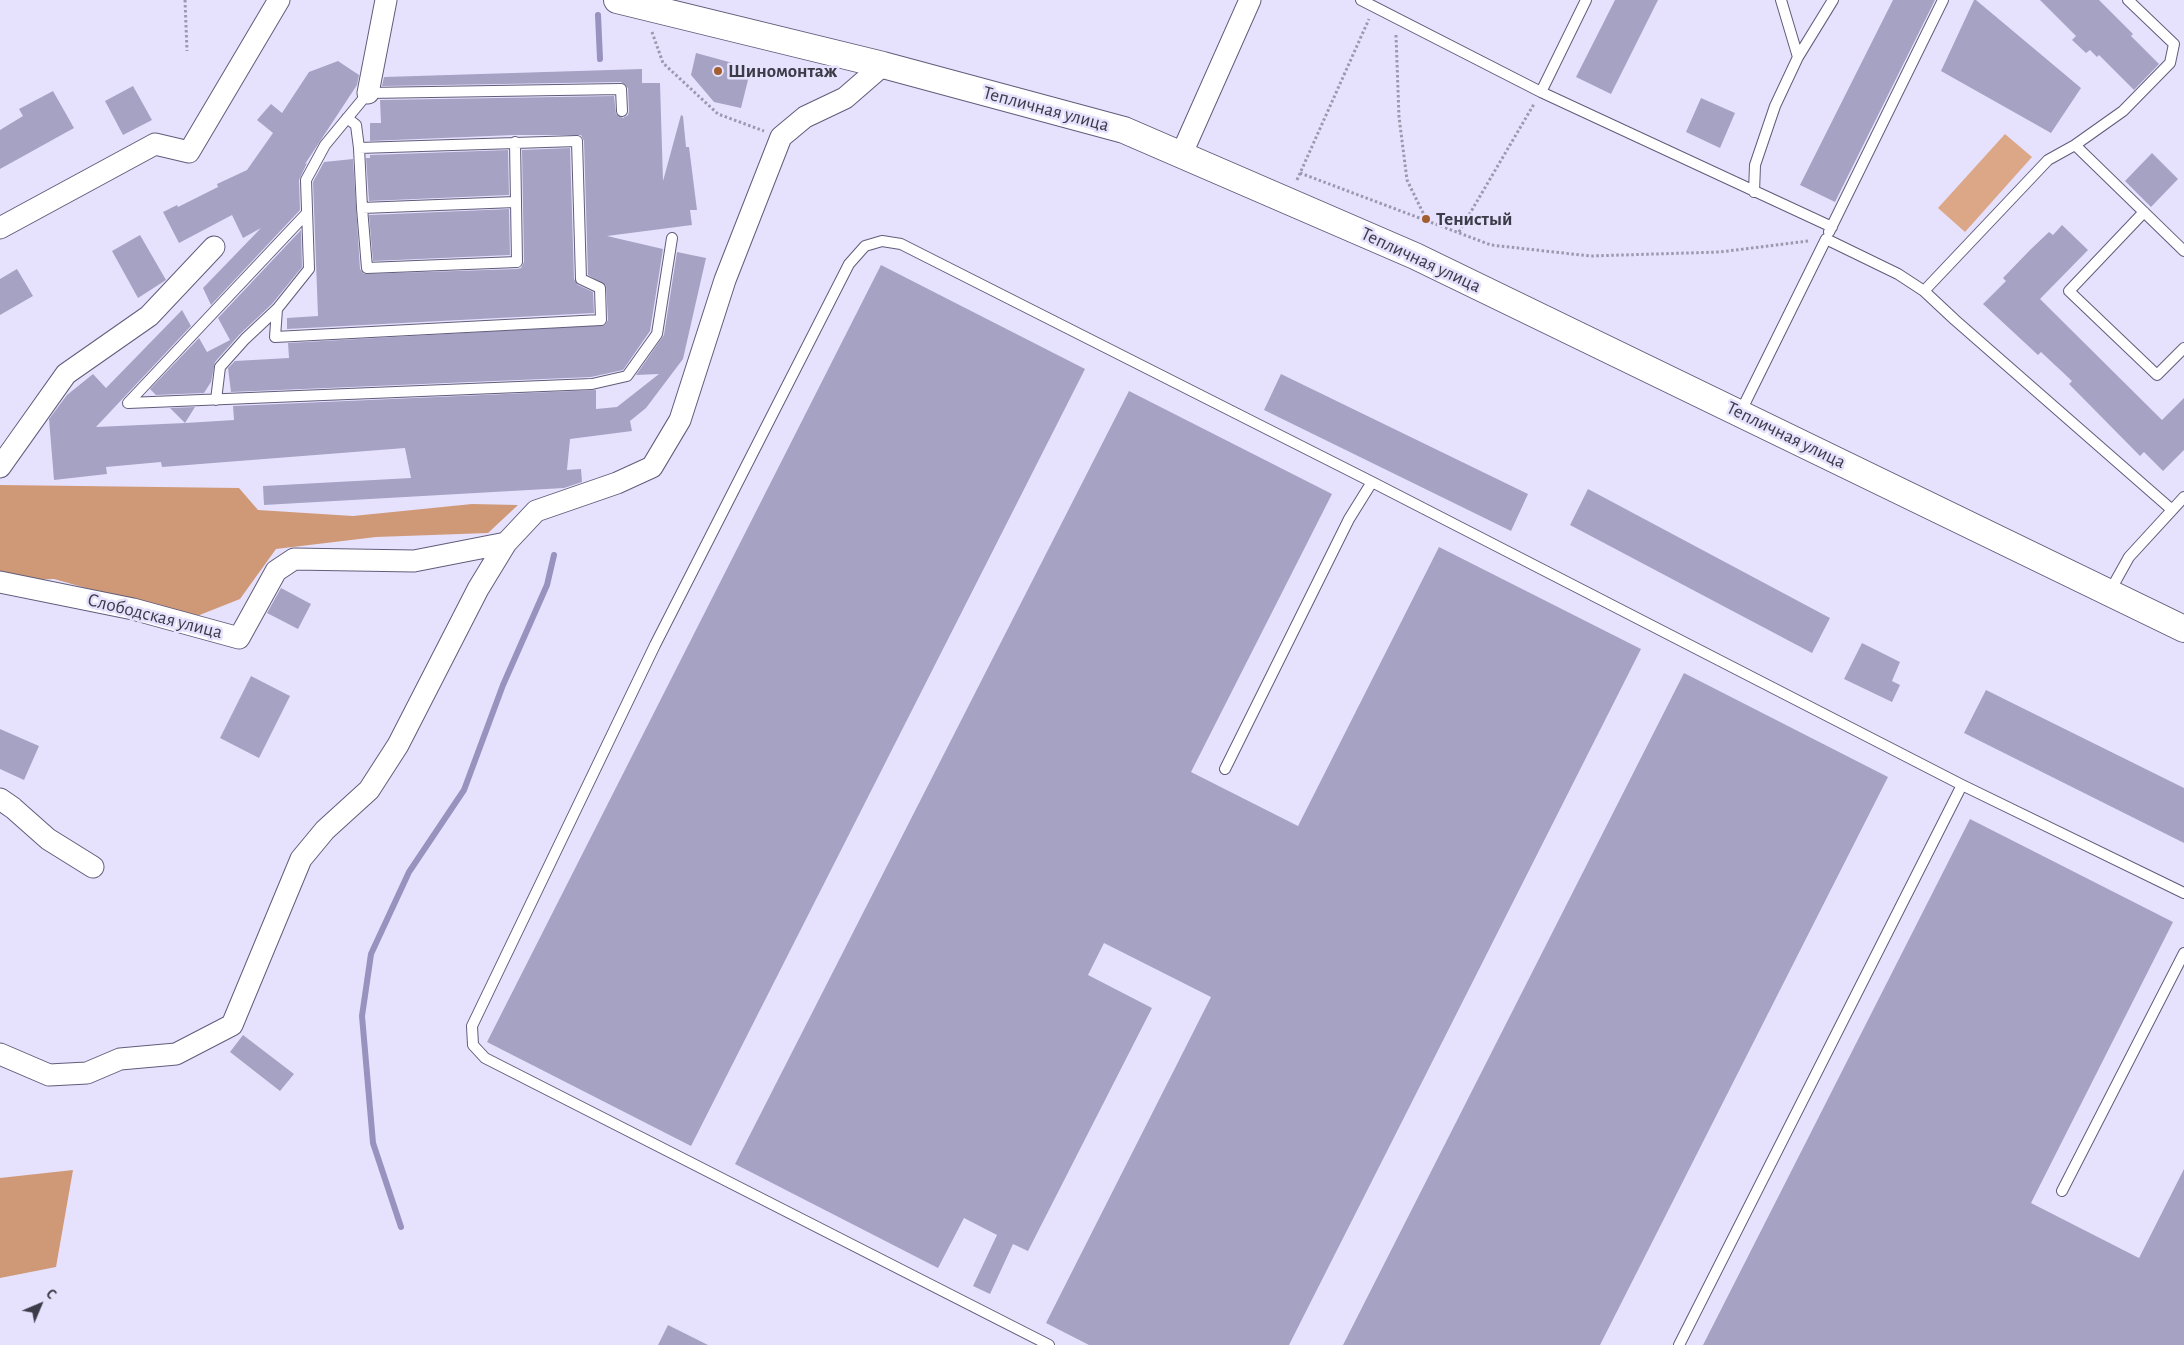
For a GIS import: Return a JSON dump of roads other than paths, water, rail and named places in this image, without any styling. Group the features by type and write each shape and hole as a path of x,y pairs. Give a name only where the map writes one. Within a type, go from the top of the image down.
{"street":[{"path":"0,228 154,144 190,152 279,0"},
{"path":"368,93 386,0"},
{"path":"1182,154 1250,0"},
{"name":"Тепличная улица","path":"629,3 883,65 1124,130 1415,256 2184,629"},
{"path":"0,1054 49,1075 87,1073 120,1060 176,1054 232,1025 301,860 325,830 369,790 398,745 478,589 506,543 536,511 617,483 652,467 680,420 725,280 780,137 805,117 845,98 883,65"},
{"path":"0,467 66,374 149,316 214,247"},
{"name":"Слободская улица","path":"0,582 133,609 239,638 276,571 294,560 414,561 506,543"},
{"path":"0,799 48,839 93,867"}],"lane":[{"path":"1361,0 1376,3 1541,92 1832,227"},
{"path":"1541,92 1586,0"},
{"path":"1781,0 1798,57"},
{"path":"1754,192 1755,165 1775,106 1798,57 1833,0"},
{"path":"1740,413 1943,0"},
{"path":"1924,291 2048,160 2075,145 2123,111 2170,62 2174,44 2128,0"},
{"path":"216,400 220,367 245,339 277,309 309,269 306,180 325,145 368,93 621,89 622,111"},
{"path":"347,118 356,125 367,268 517,262 515,142"},
{"path":"277,309 275,337 601,320 600,288 582,279 577,141 359,148"},
{"path":"2075,145 2184,251"},
{"path":"362,208 515,202"},
{"path":"2144,212 2069,290 2157,376 2184,348"},
{"path":"307,213 128,403 592,384 627,376 657,334 672,238"},
{"path":"1826,239 1898,274 1924,291 2171,510"},
{"path":"1049,1345 486,1058 473,1045 472,1026 655,645 849,264 865,246 882,241 901,244 1372,482 1962,785 2184,894"},
{"path":"1225,769 1349,519 1372,482"},
{"path":"2109,592 2129,557 2184,497"},
{"path":"1679,1345 1962,785"},
{"path":"2062,1191 2184,953"}],"waterway":[{"path":"598,15 600,59"},
{"path":"401,1227 373,1143 362,1016 371,954 409,872 464,790 503,685 547,585 554,555"}],"place":[{"name":"Шиномонтаж","path":"718,71"},
{"name":"Тенистый","path":"1426,219"}]}
